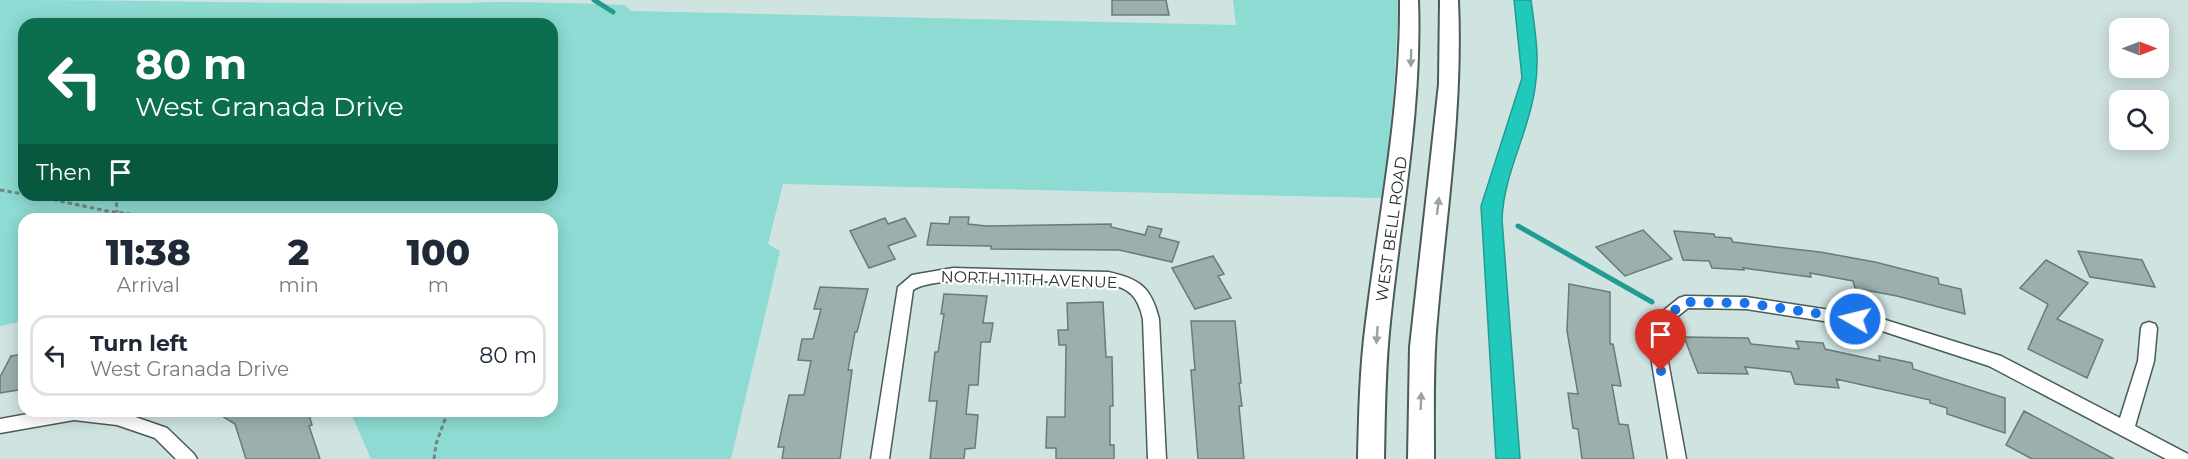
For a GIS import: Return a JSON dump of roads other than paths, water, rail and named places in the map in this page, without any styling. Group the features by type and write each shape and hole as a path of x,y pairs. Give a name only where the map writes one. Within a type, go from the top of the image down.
{"main road":[{"name":"WEST BELL ROAD","path":"1371,459 1378,322 1399,182 1410,76 1409,0"},
{"path":"1421,459 1424,333 1451,75 1449,0"}],"street":[{"name":"NORTH 111TH AVENUE","path":"880,459 906,287 918,279 953,274 1108,278 1126,282 1138,288 1147,300 1151,319 1157,459"},
{"path":"1677,459 1654,327 1685,302 1746,303 1876,323 1995,361 2182,459"},
{"path":"2126,428 2146,360 2150,328"},
{"path":"0,426 51,417"},
{"path":"108,417 161,433 188,459"}],"waterway":[{"path":"594,0 613,12"},
{"path":"1518,226 1652,302"}]}
